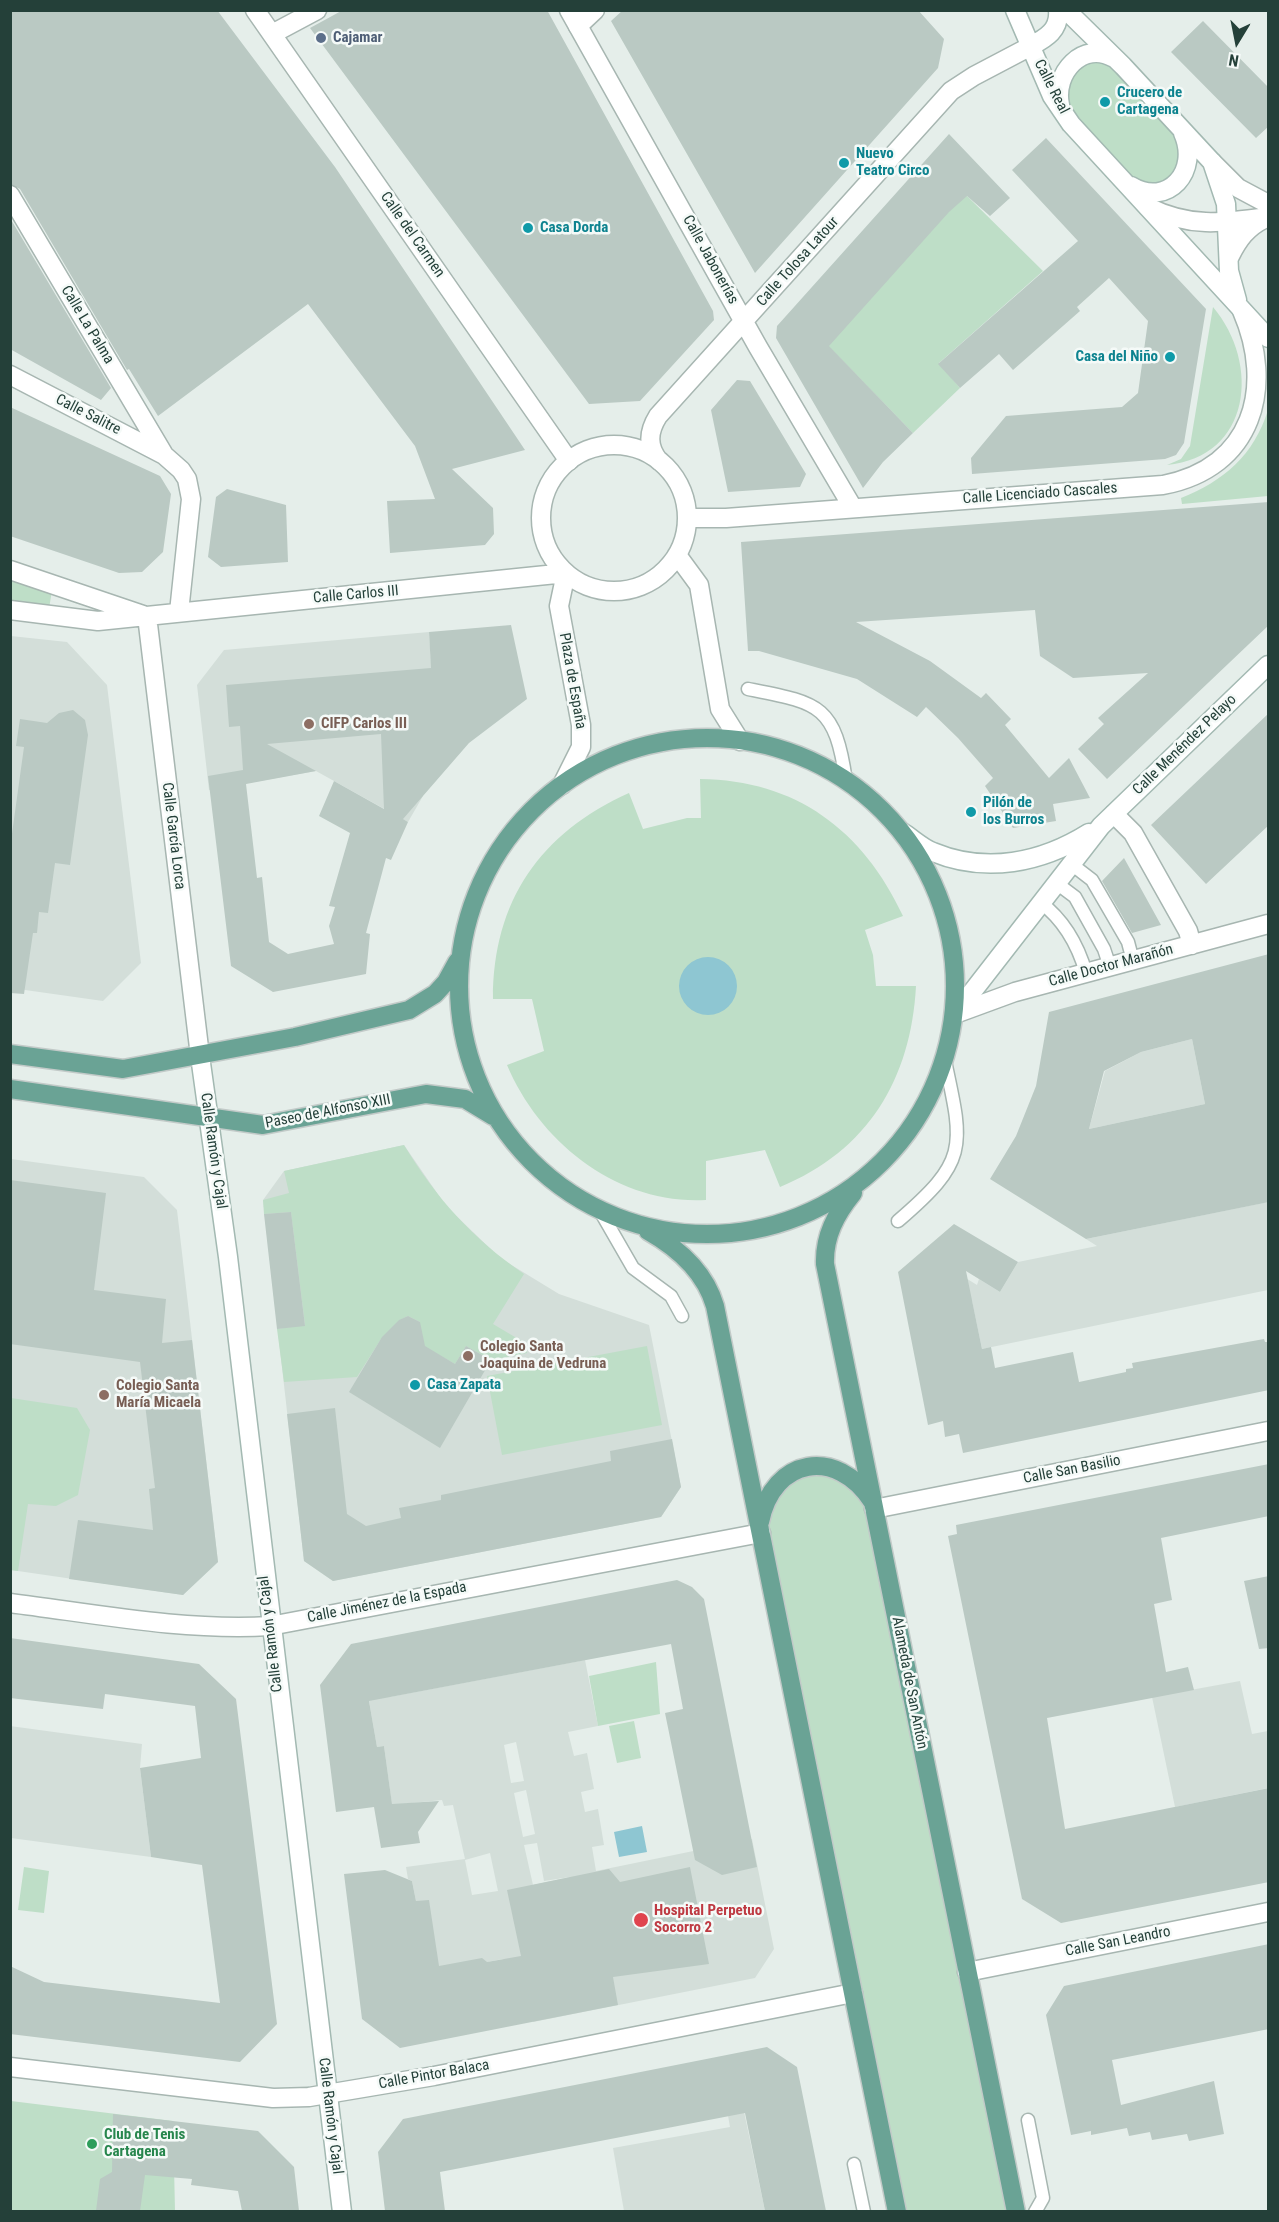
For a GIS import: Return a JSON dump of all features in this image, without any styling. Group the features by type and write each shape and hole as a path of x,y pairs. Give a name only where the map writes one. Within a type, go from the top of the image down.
{"main road":[{"name":"Plaza de España","path":"694,739 740,741 795,754 846,781 878,807 902,831 928,872 946,915 955,964 955,1014 945,1061 917,1120 876,1170 814,1210 757,1229 736,1233 689,1233 651,1228 599,1209 569,1192 542,1171 518,1147 498,1120 479,1085 464,1039 459,991 461,952 473,904 494,859 524,819 562,786 603,762 648,746 694,739"},
{"path":"10,1054 123,1070 200,1056 409,1010 435,994 447,982 461,952"},
{"name":"Paseo de Alfonso XIII","path":"10,1089 208,1120 263,1125 426,1094 465,1099 479,1105 498,1120"},
{"name":"Alameda de San Antón","path":"876,1170 843,1206 831,1227 825,1256 1016,2211"},
{"path":"626,1220 674,1247 696,1269 711,1294 897,2211"},
{"path":"760,1530 764,1507 774,1485 792,1471 804,1467 830,1468 840,1473 860,1487 874,1506"}],"street":[{"name":"Calle del Carmen","path":"255,10 569,461"},
{"path":"272,34 317,10"},
{"path":"573,18 595,10"},
{"name":"Calle Real","path":"1015,10 1061,110 1240,307"},
{"name":"Calle Tolosa Latour","path":"659,461 650,440 654,423 951,91 974,75 1030,46 1054,30 1059,20 1058,10"},
{"name":"Calle Real","path":"1066,10 1116,59 1212,162 1220,182 1228,223 1192,222 1170,218 1147,207"},
{"name":"Calle Jabonerías","path":"573,18 744,322 853,508"},
{"path":"1061,110 1058,86 1061,77 1071,64 1088,54 1104,53 1116,59"},
{"name":"Calle Real","path":"1124,182 1142,192 1155,194 1177,182 1186,170 1189,155 1179,127"},
{"path":"1212,162 1238,188 1269,204"},
{"name":"Calle La Palma","path":"10,195 164,455"},
{"path":"1228,223 1269,217"},
{"path":"1230,256 1239,239 1250,228 1269,217"},
{"name":"Calle Licenciado Cascales","path":"687,518 709,519 1163,484 1190,478 1204,471 1239,437 1250,420 1255,403 1258,374 1256,350 1232,285 1228,223"},
{"path":"1240,307 1269,338"},
{"name":"Calle Salitre","path":"10,375 164,455"},
{"path":"614,446 634,448 659,461 672,474 682,491 687,518 685,536 677,555 653,580 632,589 597,589 566,573 547,548 541,522 542,505 547,488 556,473 585,451 614,446"},
{"path":"164,455 181,470 187,479 191,499 180,612"},
{"path":"677,555 699,585 720,709 740,741"},
{"name":"Calle Carlos III","path":"10,570 147,616"},
{"name":"Calle Carlos III","path":"10,610 98,621 566,573"},
{"name":"Plaza de España","path":"562,786 581,747 581,725 559,606 566,573"},
{"name":"Calle García Lorca","path":"147,616 200,1056"},
{"name":"Calle Menéndez Pelayo","path":"1107,820 1266,671"},
{"path":"902,831 931,852 984,865 1006,864 1043,855 1071,843 1107,820"},
{"path":"955,1014 1070,862 1107,820"},
{"path":"1107,820 1133,833 1188,931 1192,945"},
{"name":"Calle Doctor Marañón","path":"955,1014 1000,996 1269,924"},
{"name":"Calle Ramón y Cajal","path":"200,1056 228,1257 270,1626 342,2211"},
{"name":"Calle San Basilio","path":"874,1506 1269,1431"},
{"name":"Calle Jiménez de la Espada","path":"10,1603 171,1624 228,1628 270,1626 760,1530"},
{"name":"Calle San Leandro","path":"968,1972 1269,1912"},
{"name":"Calle Pintor Balaca","path":"10,2067 273,2098 327,2094 434,2076 854,1993"}],"lane":[{"path":"748,689 812,704 828,720 841,744 846,781"},
{"path":"1070,862 1092,880 1128,942 1133,961"},
{"path":"1055,882 1075,897 1104,949 1110,967"},
{"path":"1040,902 1057,915 1081,954 1086,973"},
{"path":"898,1221 918,1204 951,1166 958,1145 958,1120 945,1061"},
{"path":"599,1209 633,1268 671,1296 682,1316"},
{"path":"1028,2120 1043,2198 1035,2211"},
{"path":"854,2164 864,2211"}],"shaded area":[{"name":"CIFP Carlos III","path":"429,632 434,708 423,796 408,822 316,771 209,790 197,685 224,650"},
{"path":"11,636 67,642 107,685 141,963 103,1001 11,988"},
{"path":"1192,1039 1205,1104 1089,1129 1105,1071 1141,1052"},
{"name":"Colegio Santa Joaquina de Vedruna","path":"404,1145 446,1206 500,1258 559,1294 649,1325 681,1487 661,1517 333,1581 304,1561 263,1200 284,1171"},
{"name":"Colegio Santa María Micaela","path":"11,1159 144,1177 177,1210 218,1562 183,1595 11,1570"},
{"path":"1268,1202 1268,1290 982,1349 972,1301 947,1305 964,1277 977,1285 979,1279 1000,1292 1018,1262 1097,1246 1086,1239"},
{"path":"585,1660 598,1726 568,1732 574,1756 587,1753 594,1789 581,1792 585,1812 598,1809 604,1845 592,1847 596,1871 752,1839 774,1949 755,1978 533,2022 508,1962 503,1959 429,1973 429,1901 416,1901 412,1881 408,1879 406,1867 465,1859 453,1805 444,1806 442,1800 392,1805 384,1746 377,1747 368,1695 389,1697","holes":["516,1742 524,1781 511,1783 504,1745","526,1790 535,1834 523,1837 514,1793","537,1843 544,1881 570,1877 533,1885 524,1845","490,1853 498,1891 472,1895 465,1860"]},
{"path":"1240,1681 1252,1734 1268,1731 1268,1788 1175,1807 1152,1697"},
{"path":"10,1726 142,1744 140,1768 151,1857 11,1838"},
{"path":"743,2107 765,2211 624,2211 613,2148 730,2127 727,2110"}],"green space":[{"path":"1097,53 1179,127 1186,170 1142,192 1058,98 1058,86"},
{"path":"965,194 1043,271 939,363 960,388 913,433 803,320"},
{"path":"1213,307 1228,330 1238,355 1242,380 1240,404 1231,427 1216,445 1195,458 1167,465 1181,459 1190,446"},
{"path":"1268,410 1268,496 1182,504 1181,498 1224,475 1246,453 1255,440"},
{"path":"11,570 53,584 48,615 11,610"},
{"path":"700,779 735,782 767,789 796,800 847,835 868,858 887,885 903,916 865,930 873,955 876,986 916,986 905,1052 894,1081 879,1108 860,1132 838,1153 811,1172 780,1187 765,1150 706,1161 706,1200 674,1199 642,1192 613,1180 586,1164 561,1143 540,1120 521,1093 507,1065 544,1051 532,999 493,999 495,964 502,931 513,901 528,874 547,850 570,828 598,809 629,793 643,829 687,818 701,818"},
{"path":"404,1145 429,1183 457,1216 488,1247 524,1274 493,1324 525,1343 527,1353 491,1360 466,1346 455,1364 418,1343 420,1322 408,1316 394,1326 389,1343 381,1339 357,1377 284,1382 277,1329 305,1325 291,1212 264,1214 263,1200 289,1193 284,1171"},
{"path":"647,1346 662,1425 502,1455 487,1376"},
{"path":"11,1398 77,1408 90,1430 78,1495 56,1506 28,1504 18,1571 10,1570"},
{"path":"804,1467 860,1487 1016,2211 897,2211 761,1518"},
{"path":"656,1662 660,1714 598,1726 589,1676"},
{"path":"634,1721 641,1758 617,1763 609,1726"},
{"path":"24,1867 49,1871 44,1913 18,1910"},
{"name":"Club de Tenis Cartagena","path":"11,2101 173,2121 175,2211 11,2212"}],"water":[{"path":"708,957 719,959 732,970 737,986 735,997 724,1010 708,1015 697,1013 684,1002 679,986 681,975 692,962"},
{"path":"642,1826 647,1852 619,1857 614,1832"}],"building":[{"path":"10,10 217,10 335,167 525,450 452,469 493,508 494,534 485,545 390,553 387,501 435,499 415,446 308,304 158,416 129,369 127,370 20,189 10,184"},
{"path":"343,10 547,10 713,311 714,320 640,401 589,404 310,28"},
{"path":"623,10 918,10 944,39 938,68 755,273 611,21"},
{"path":"1203,21 1269,88 1269,126 1256,138 1171,52"},
{"path":"949,134 1010,198 990,216 967,196 949,212 829,346 913,433 883,462 863,488 776,338 777,326"},
{"path":"1046,138 1206,309 1184,443 1176,455 1165,459 972,474 971,458 1006,416 1122,407 1138,393 1148,321 1109,278 1077,307 1080,311 1013,370 999,354 960,388 938,364 1078,241 1012,170"},
{"path":"10,218 111,388 101,400 10,349"},
{"path":"737,380 750,381 806,474 800,487 728,492 711,410"},
{"path":"10,407 160,476 171,494 163,552 142,572 119,573 10,536"},
{"path":"227,489 286,505 288,562 221,567 208,557 216,497"},
{"path":"1269,502 1269,625 1107,779 1078,749 1104,724 1098,718 1148,673 1073,678 1040,656 1035,610 856,622 930,661 981,698 986,693 1011,719 1005,725 1049,778 1069,758 1090,798 1053,804 1056,821 1013,828 985,786 993,778 958,738 926,707 917,717 857,679 759,651 748,651 741,542"},
{"path":"511,625 527,699 469,743 403,819 408,822 391,860 386,858 366,933 370,934 366,974 273,992 231,966 208,776 243,770 240,726 229,727 226,685 431,668 429,632","holes":["381,734 384,809 334,781 319,816 350,833 329,906 335,907 329,926 334,944 288,954 269,942 262,877 257,878 246,784 316,771 267,744"]},
{"path":"73,710 85,720 88,735 70,865 55,863 48,913 39,912 37,933 33,933 24,994 10,993 10,848 24,747 16,746 20,719 47,723 59,713"},
{"path":"1269,713 1269,825 1206,884 1151,825"},
{"path":"1124,858 1161,925 1132,933 1102,881"},
{"path":"1269,954 1269,1202 1086,1239 990,1179 1016,1136 1036,1086 1049,1012","holes":["1192,1039 1205,1104 1089,1129 1104,1071 1141,1052"]},
{"path":"10,1180 106,1193 94,1290 166,1299 162,1343 192,1340 218,1562 183,1595 69,1579 78,1520 153,1530 149,1489 155,1488 140,1362 10,1344"},
{"path":"291,1212 305,1326 277,1329 264,1214"},
{"path":"954,1224 1018,1262 1000,1292 966,1271 982,1349 991,1347 995,1368 1073,1352 1079,1382 1126,1372 1126,1369 1133,1368 1132,1363 1264,1339 1265,1342 1269,1342 1269,1390 963,1453 959,1434 945,1437 943,1421 928,1425 898,1272"},
{"name":"Casa Zapata","path":"408,1316 420,1322 425,1346 455,1364 466,1346 491,1360 440,1448 349,1392 382,1337 399,1320"},
{"path":"335,1408 347,1514 366,1526 401,1518 399,1508 441,1500 441,1495 611,1461 610,1451 672,1439 681,1487 661,1517 333,1581 304,1561 287,1414"},
{"path":"1269,1464 1269,1516 1161,1538 1172,1600 1154,1604 1166,1672 1188,1667 1194,1690 1047,1718 1065,1829 1269,1788 1269,1882 1061,1923 1022,1899 948,1536 957,1534 956,1525"},
{"path":"1269,1576 1269,1648 1259,1649 1244,1581"},
{"path":"677,1580 692,1587 704,1599 757,1867 722,1875 695,1860 665,1713 683,1709 671,1644 369,1701 377,1747 384,1746 392,1804 439,1801 418,1832 420,1843 381,1848 374,1807 336,1812 320,1685 351,1644"},
{"path":"10,1638 199,1664 236,1699 277,2024 240,2062 10,2034 10,1966 44,1982 220,2003 202,1865 151,1857 140,1768 201,1758 195,1706 105,1694 103,1709 10,1698"},
{"path":"690,1867 709,1964 613,1977 618,2005 400,2048 362,2019 344,1874 385,1870 412,1881 416,1901 429,1900 439,1966 482,1958 487,1962 521,1956 507,1890 609,1869 620,1882"},
{"path":"1269,1944 1269,2029 1112,2060 1121,2105 1214,2081 1224,2134 1189,2141 1187,2134 1152,2140 1150,2132 1129,2136 1127,2128 1091,2135 1091,2131 1071,2135 1046,2015 1064,1986"},
{"path":"767,2047 797,2067 826,2211 765,2211 745,2113 440,2172 445,2211 385,2211 378,2152 403,2119"},
{"path":"113,2114 258,2131 294,2167 299,2211 242,2211 238,2191 191,2185 192,2179 145,2175 140,2211 96,2211 100,2179 112,2172"}],"place":[{"name":"Cajamar","path":"321,38"},
{"name":"Crucero de Cartagena","path":"1105,102"},
{"name":"Nuevo Teatro Circo","path":"844,163"},
{"name":"Casa Dorda","path":"528,228"},
{"name":"Casa del Niño","path":"1170,357"},
{"name":"CIFP Carlos III","path":"309,724"},
{"name":"Pilón de los Burros","path":"971,812"},
{"name":"Colegio Santa Joaquina de Vedruna","path":"468,1356"},
{"name":"Casa Zapata","path":"415,1385"},
{"name":"Colegio Santa María Micaela","path":"104,1395"},
{"name":"Hospital Perpetuo Socorro 2","path":"641,1920"},
{"name":"Club de Tenis Cartagena","path":"92,2144"}]}
